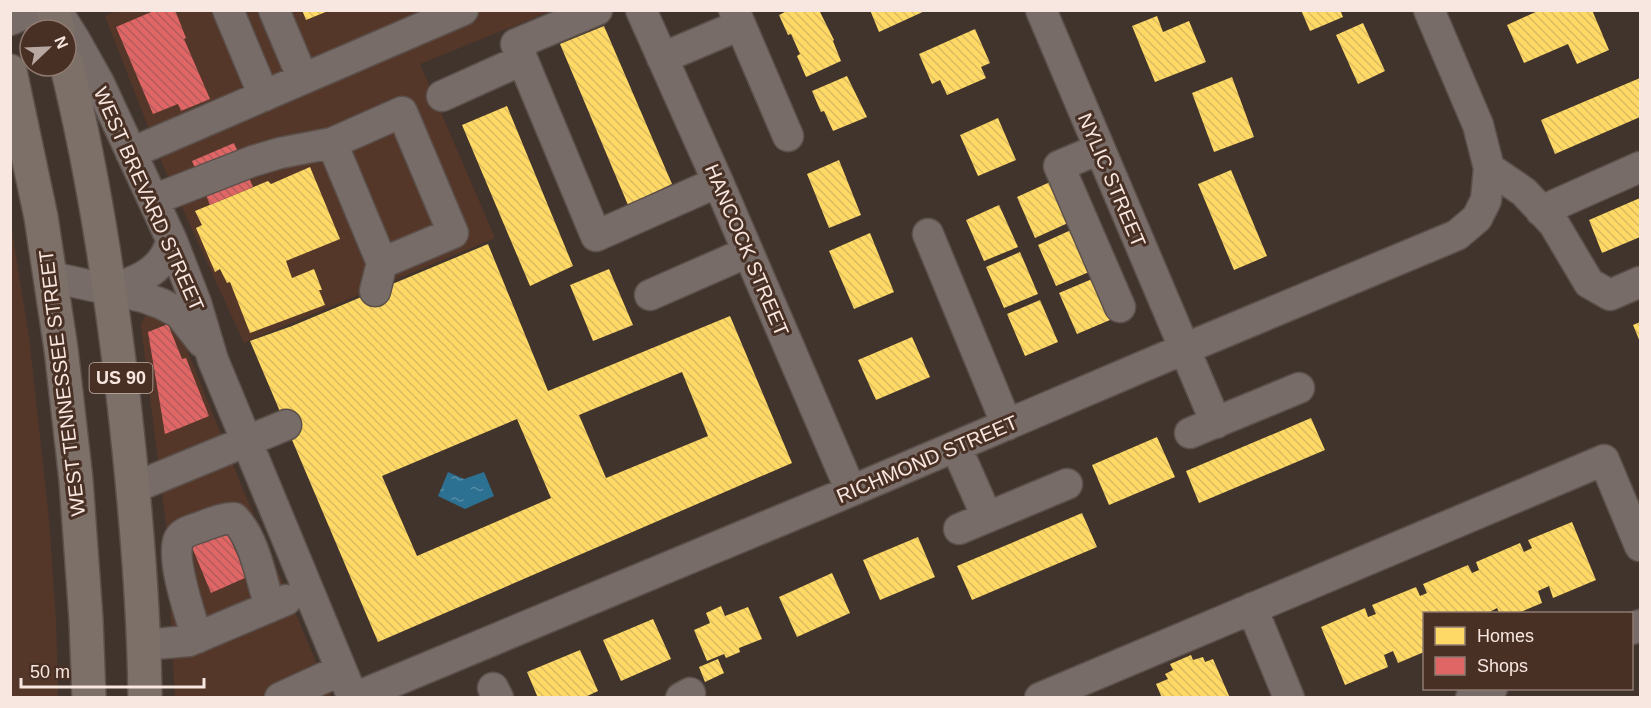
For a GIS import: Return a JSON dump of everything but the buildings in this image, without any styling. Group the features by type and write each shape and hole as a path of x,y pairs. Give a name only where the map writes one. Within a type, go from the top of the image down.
{"main road":[{"name":"WEST TENNESSEE STREET","path":"10,71 39,207 51,277 76,480 89,698"},
{"name":"US 90","path":"69,78 110,290 133,488 145,698"}],"street":[{"path":"10,20 33,10"},
{"name":"WEST BREVARD STREET","path":"54,10 75,40 99,83 172,241 193,294 213,360 353,698"},
{"path":"228,10 264,96"},
{"path":"274,10 303,79"},
{"path":"131,153 463,10"},
{"path":"597,10 516,44 596,236 718,182"},
{"name":"HANCOCK STREET","path":"641,10 851,491"},
{"name":"NYLIC STREET","path":"1041,10 1184,350 1203,428 1299,388"},
{"path":"1429,10 1478,124 1490,168 1524,192 1542,210 1554,224 1589,283 1610,295 1641,282"},
{"path":"662,58 737,18 788,136"},
{"path":"442,96 522,60"},
{"path":"153,200 280,153 332,143 402,112 453,233 378,277 332,143"},
{"path":"1100,149 1059,166 1120,307"},
{"path":"1542,210 1641,167"},
{"name":"RICHMOND STREET","path":"353,698 1457,236 1478,218 1486,200 1490,168"},
{"path":"928,234 1007,425"},
{"path":"110,290 152,271 164,258 172,241"},
{"path":"650,295 748,252"},
{"path":"1105,272 1144,255"},
{"name":"WEST BREVARD STREET","path":"51,277 143,297 162,304 179,314 202,342 213,360"},
{"path":"133,488 286,425"},
{"path":"956,447 987,517"},
{"path":"1040,698 1604,460 1641,546"},
{"path":"959,529 1066,484"},
{"path":"197,638 180,582 177,548 180,537 187,532 226,518 234,518 254,551 270,607"},
{"path":"143,645 189,641 309,591"},
{"path":"1252,608 1289,698"},
{"path":"296,694 341,670"},
{"path":"1471,698 1488,690"}],"shaded area":[{"path":"118,10 551,11 420,64 495,238 244,343 165,170 105,16"},
{"path":"11,225 29,337 49,520 56,621 58,697 11,697"},
{"path":"154,312 173,326 186,347 244,492 331,697 175,697 166,524 141,325 145,316"}],"water":[{"path":"448,472 464,479 484,472 494,496 465,509 438,496"}]}
